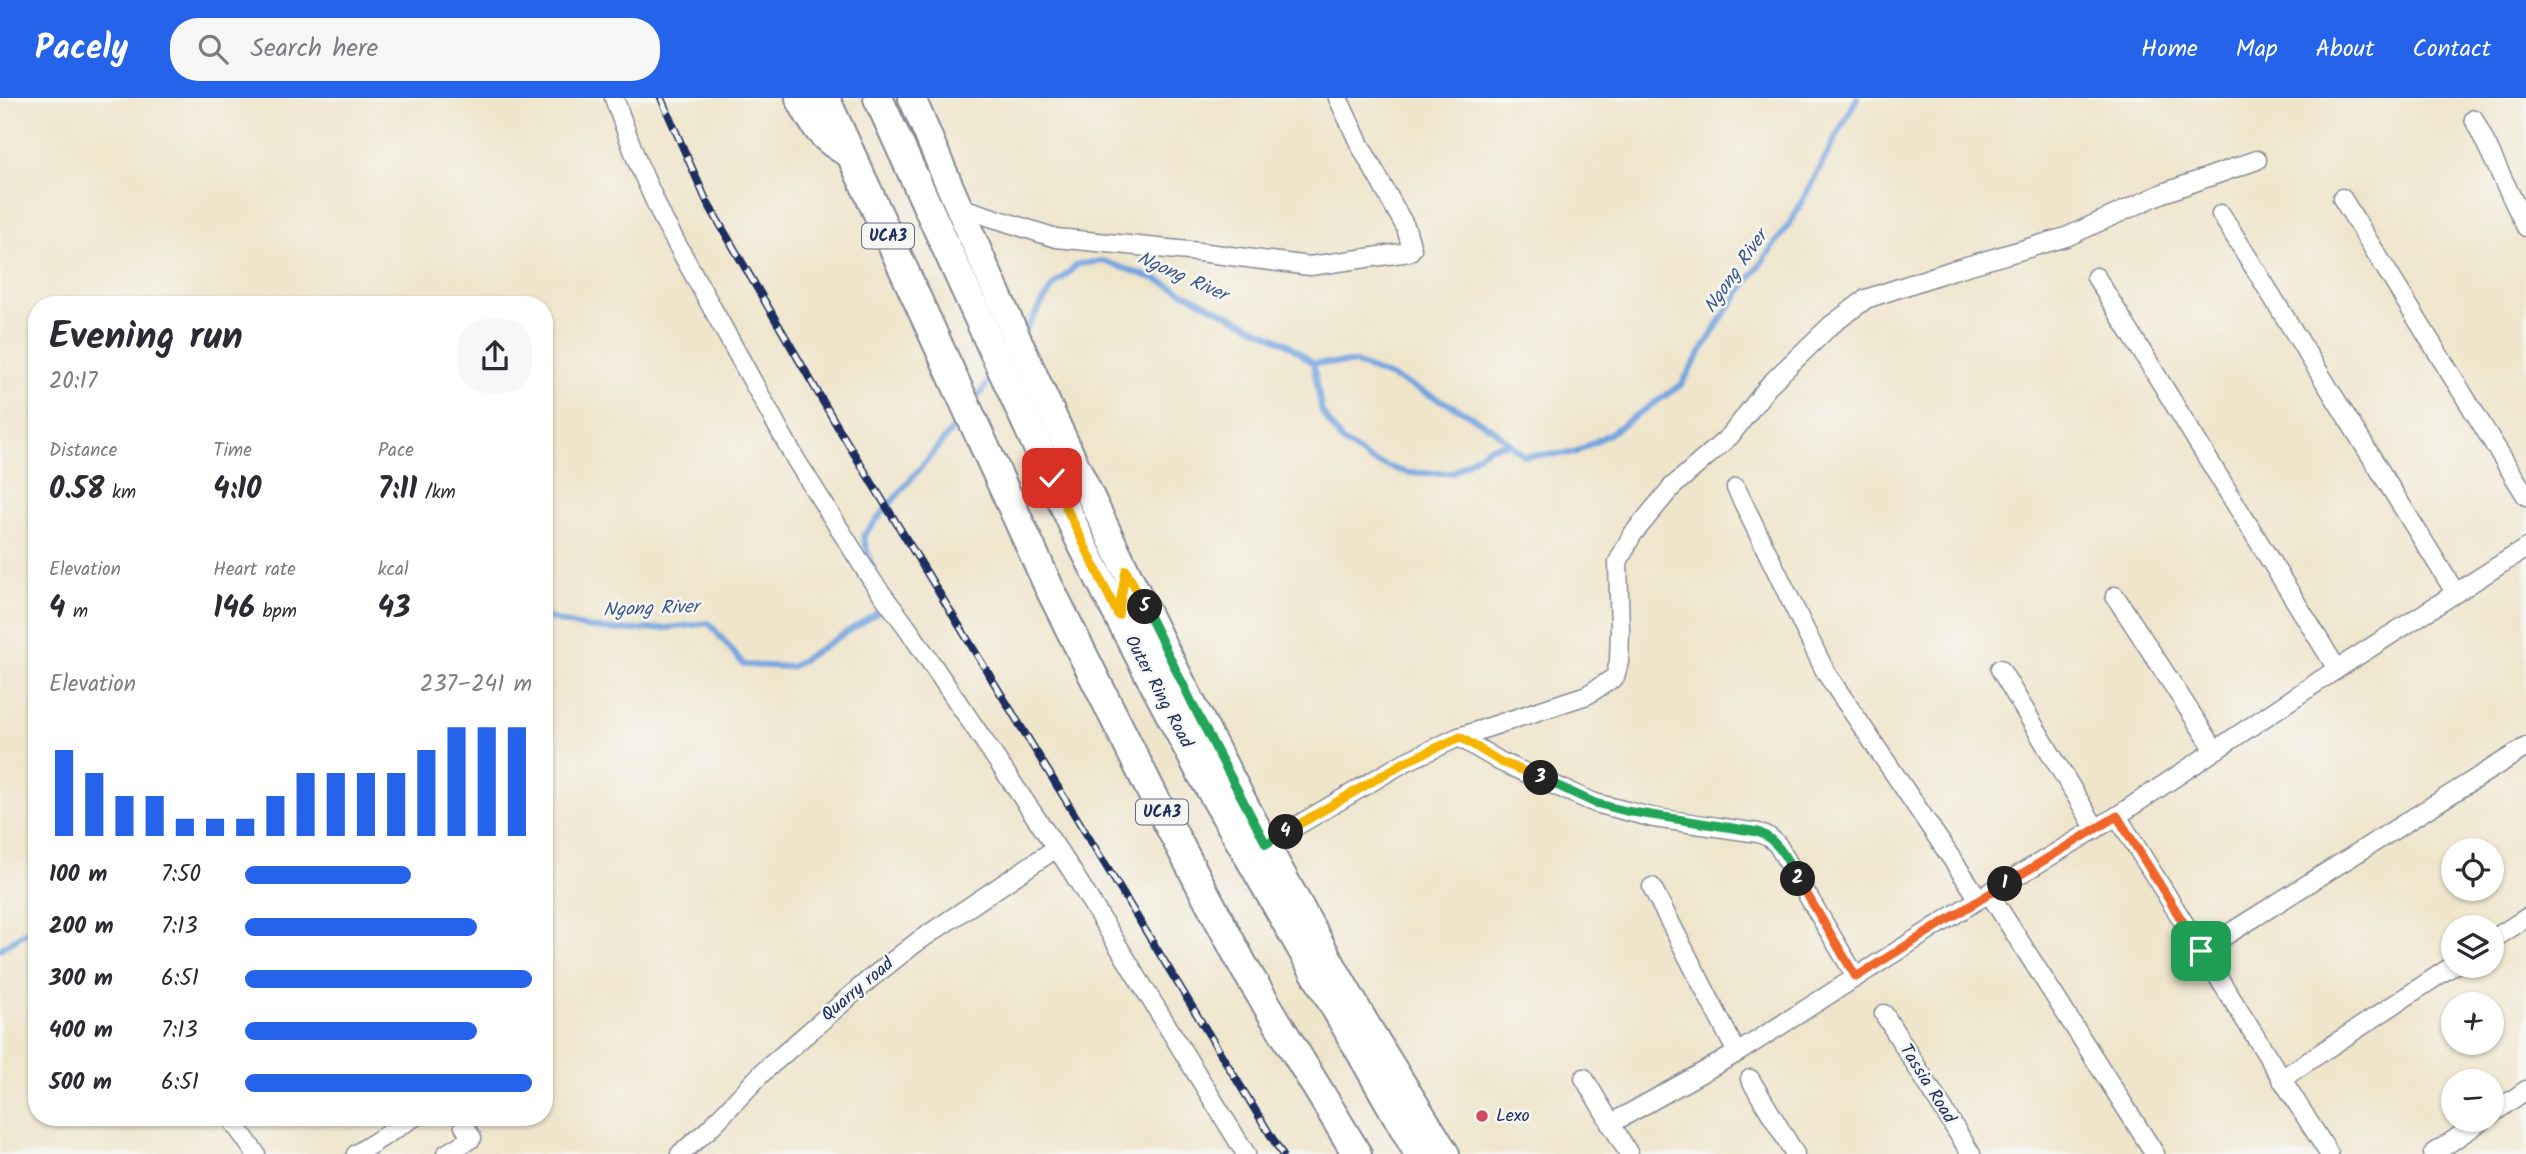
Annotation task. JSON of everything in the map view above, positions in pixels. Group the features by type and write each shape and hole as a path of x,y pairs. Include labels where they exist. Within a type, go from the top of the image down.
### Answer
{"main road":[{"path":"799,98 820,135 851,155"},
{"name":"UCA3","path":"825,98 1048,585 1155,799 1245,969 1357,1154"},
{"name":"Outer Ring Road","path":"878,98 967,258 1024,415 1080,540 1118,615 1200,771 1419,1154"},
{"name":"UCA3","path":"912,98 959,207 967,258 1043,394 1199,717 1363,1019 1446,1154"},
{"path":"1118,615 1126,570"},
{"path":"1325,991 1363,1019"}],"street":[{"path":"614,98 637,161 663,219 796,460 873,582 906,626 1070,868 1246,1154"},
{"path":"959,207 1056,238 1310,266 1409,252 1412,243 1403,221 1360,145 1338,98"},
{"path":"2474,119 2526,227"},
{"path":"1266,844 1405,762 1460,737 1587,695 1615,677 1619,662 1620,631 1618,562 1632,535 1672,487 1730,436 1770,384 1830,326 1866,299 2066,237 2163,192 2257,160"},
{"path":"2342,198 2526,496"},
{"path":"2221,214 2455,592"},
{"path":"2096,277 2337,669"},
{"path":"1736,488 1826,673 1984,896 2155,1154"},
{"path":"1610,1124 1737,1052 1984,896 2117,816 2337,669 2526,548"},
{"path":"2115,596 2215,750"},
{"path":"2000,669 2096,829"},
{"path":"1460,737 1501,762 1595,803 1654,818 1758,832 1769,837 1777,844 1856,977"},
{"path":"2201,951 2526,747"},
{"path":"2117,816 2329,1154"},
{"name":"Quarry road","path":"680,1154 708,1130 764,1071 871,978 917,942 1055,849"},
{"path":"1652,887 1737,1052"},
{"path":"2504,932 2526,918"},
{"path":"2281,1079 2441,974"},
{"name":"Tassia Road","path":"1884,1014 1971,1154"},
{"path":"1584,1078 1629,1154"},
{"path":"1750,1079 1796,1154"},
{"path":"2504,1106 2526,1090"},
{"path":"236,1126 256,1154"},
{"path":"356,1154 400,1126"},
{"path":"446,1154 472,1138 464,1126"},
{"path":"2433,1154 2465,1132"}],"waterway":[{"name":"Ngong River","path":"1023,334 1053,286 1078,264 1103,261 1158,280 1286,343 1313,363 1355,363 1396,379 1455,407 1493,429 1524,456 1574,453 1609,434 1681,385 1723,316 1792,220 1857,98"},
{"path":"1313,363 1322,412 1341,440 1371,461 1408,473 1452,473 1488,448 1509,443"},
{"name":"Ngong River","path":"974,402 994,374"},
{"name":"Ngong River","path":"872,567 863,536 963,417"},
{"name":"Ngong River","path":"553,619 584,627 626,630 709,623 744,665 791,667 885,608 884,604"},
{"name":"Ngong River","path":"0,949 28,931"}],"railway":[{"path":"661,98 707,202 839,429 1282,1154"}],"place":[{"name":"Lexo","path":"1482,1116"}],"route":[{"path":"1052,478 1118,615 1126,570 1266,844 1405,762 1460,737 1501,762 1595,803 1654,818 1758,832 1769,837 1777,844 1856,977 2117,816 2201,951"}]}
